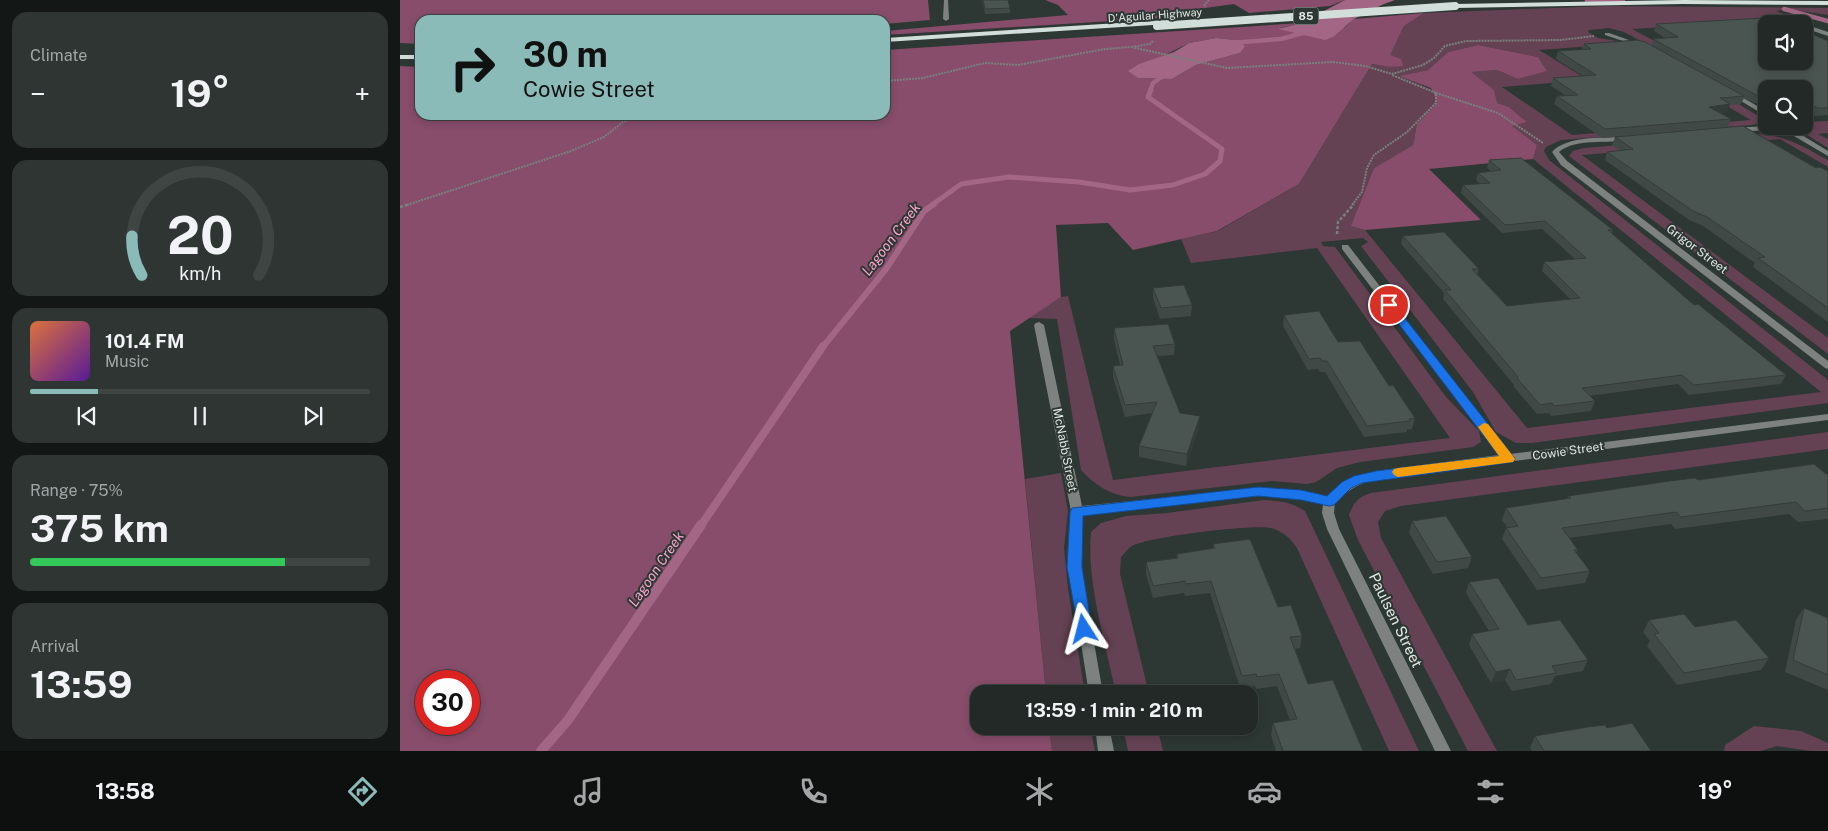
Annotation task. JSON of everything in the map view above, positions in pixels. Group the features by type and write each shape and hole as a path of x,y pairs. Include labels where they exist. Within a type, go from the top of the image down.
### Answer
{"highway":[{"name":"D'Aguilar Highway","path":"890,42 1157,26 1496,0"},
{"name":"D'Aguilar Highway","path":"890,42 1166,22 1546,0"},
{"path":"1457,4 1828,3"},
{"path":"400,57 415,57"}],"street":[{"path":"946,0 946,19"},
{"path":"1813,29 1828,34"},
{"path":"1607,34 1645,47"},
{"path":"1729,92 1758,109"},
{"path":"1724,131 1758,129"},
{"path":"1796,135 1828,154"},
{"path":"1556,149 1572,144 1634,138"},
{"name":"Grigor Street","path":"1556,149 1557,157 1564,163 1828,366"},
{"path":"1345,247 1508,459"},
{"name":"McNabb Street","path":"1039,325 1077,512 1075,567 1095,685"},
{"name":"Cowie Street","path":"1329,502 1346,485 1367,477 1828,417"},
{"path":"1077,512 1258,492 1301,495 1329,502"},
{"name":"Paulsen Street","path":"1329,502 1328,513 1333,529 1443,751"},
{"path":"1103,735 1106,751"}],"path":[{"path":"1392,74 1423,65 1434,58 1445,46 1466,41 1561,40 1607,34"},
{"path":"890,81 923,78 985,63 1018,64 1105,49 1131,48"},
{"path":"1142,50 1227,68 1333,62 1365,66 1392,74 1436,93 1498,113 1538,140 1556,149"},
{"path":"1345,247 1336,228 1341,218 1361,192 1369,161 1381,148 1401,137 1413,127 1436,103 1436,93"},
{"path":"400,207 571,151 604,138 628,120"}],"shaded area":[{"path":"400,0 928,0 930,20 890,24 890,15 415,15 415,44 400,43"},
{"path":"1045,0 1345,0 1330,6 1249,13 1234,4 1170,13 1160,18 890,35 890,31 1068,15 1058,5"},
{"path":"1345,0 1395,0 1354,19 1333,37 1325,40 1278,29 1301,23"},
{"path":"1606,6 1828,8 1828,15 1787,9 1776,11 1786,15 1758,15 1758,21 1632,29 1758,96 1758,104 1624,32 1609,28 1589,30 1588,32 1598,38 1624,42 1737,103 1758,116 1758,123 1561,140 1546,147 1544,151 1549,160 1828,380 1828,403 1532,443 1516,443 1496,432 1473,392 1361,246 1368,242 1363,238 1321,242 1323,246 1335,247 1446,397 1479,431 1481,442 1473,447 1360,462 1337,468 1316,482 1307,484 1272,481 1130,497 1109,492 1097,485 1081,470 1057,319 1028,318 1061,297 1068,296 1113,480 1450,438 1317,248 1191,263 1181,239 1218,231 1299,184 1372,64 1390,67 1389,56 1404,26 1424,13","holes":["1618,44 1751,120 1572,135 1502,87 1588,80 1539,50","1478,45 1538,57 1546,70 1518,79 1497,70 1470,72 1497,103 1509,107 1527,122 1511,126 1537,145 1533,159 1821,392 1527,428 1365,230 1352,226 1374,168 1413,145 1417,124 1437,103 1431,89 1400,76 1428,70 1448,52"]},
{"path":"1424,13 1404,26 1390,55 1401,59 1403,66 1390,67 1372,64 1299,184 1217,231 1133,250 1108,223 1056,225 1061,297 1010,331 1045,685 970,685 970,735 1050,735 1052,751 400,751 400,66 415,67 415,120 890,120 890,50 1301,23 1280,28 1344,28 1354,19","holes":["1216,38 1236,40 1240,53 1196,65 1172,79 1138,78 1159,58 1189,43"]},
{"path":"1216,38 1236,40 1245,46 1240,53 1196,65 1172,79 1138,78 1128,71 1139,64 1174,52 1189,43"},
{"path":"1478,45 1538,57 1547,71 1518,79 1497,70 1471,72 1494,90 1497,103 1509,107 1527,122 1512,126 1537,145 1533,159 1429,169 1481,220 1365,230 1351,226 1374,168 1413,145 1417,124 1437,103 1431,88 1399,76 1428,70 1448,52"},
{"path":"1828,121 1828,133 1818,134 1828,139 1828,148 1807,135 1813,135 1813,122"},
{"path":"1753,134 1774,136 1792,142 1828,160 1828,167 1780,139 1582,155 1828,338 1828,354 1569,156 1573,151 1584,148"},
{"path":"1828,432 1828,449 1401,506 1385,511 1378,522 1381,538 1497,751 1468,751 1358,540 1349,515 1357,501 1371,493"},
{"path":"1061,473 1068,511 1064,548 1068,589 1084,685 1045,685 1025,479"},
{"path":"1264,500 1286,503 1305,511 1419,751 1389,751 1297,548 1280,531 1271,528 1244,528 1178,535 1142,542 1128,549 1121,557 1120,574 1147,685 1114,685 1102,634 1091,571 1091,532 1101,523 1126,516 1167,513"},
{"path":"1754,726 1801,731 1828,743 1828,751 1811,751 1777,746 1761,751 1724,751 1725,745"},
{"path":"1050,735 1092,735 1095,751 1052,751"},
{"path":"1125,735 1159,735 1163,751 1128,751"}],"building":[{"path":"983,0 1008,0 1010,8 985,9"},
{"path":"1758,18 1758,70 1813,70 1813,34 1828,41 1828,108 1813,106 1813,80 1758,80 1758,96 1653,39 1678,37 1656,24"},
{"path":"1637,40 1645,42 1744,96 1720,98 1730,104 1709,107 1731,119 1605,129 1557,96 1578,95 1553,78 1596,75 1558,51 1591,49 1584,44"},
{"path":"1743,126 1816,168 1820,167 1828,171 1828,308 1758,258 1765,257 1707,217 1693,211 1607,152 1633,149 1615,137"},
{"path":"1521,158 1613,230 1608,230 1694,305 1698,304 1786,375 1694,385 1682,375 1582,388 1595,401 1554,406 1552,403 1540,405 1445,290 1451,290 1403,236 1444,232 1479,269 1472,269 1507,306 1580,298 1544,262 1586,258 1545,221 1505,225 1463,185 1490,183 1478,173 1501,170 1489,160"},
{"path":"1184,285 1192,305 1161,308 1153,288"},
{"path":"1319,311 1338,342 1360,341 1389,386 1393,385 1415,418 1409,419 1410,421 1367,426 1327,361 1322,361 1320,358 1309,359 1284,315"},
{"path":"1168,324 1175,344 1153,346 1180,413 1200,416 1187,454 1139,446 1157,402 1125,405 1113,366 1123,365 1114,328"},
{"path":"1814,464 1828,474 1828,508 1805,511 1796,502 1681,517 1676,512 1562,528 1578,550 1574,550 1590,571 1541,578 1506,528 1518,526 1506,508 1571,498 1568,496 1670,481 1695,478 1698,480"},
{"path":"1446,516 1472,557 1437,562 1412,521"},
{"path":"1250,539 1278,607 1291,605 1302,636 1290,637 1308,684 1333,680 1363,751 1283,751 1273,723 1297,719 1279,674 1257,677 1256,674 1242,676 1211,581 1186,584 1185,581 1153,586 1146,562 1178,558 1177,554 1215,548 1213,544"},
{"path":"1498,578 1528,625 1560,620 1588,660 1552,666 1556,673 1516,680 1510,669 1496,672 1472,634 1499,629 1469,582"},
{"path":"1804,608 1828,618 1828,675 1793,660"},
{"path":"1684,614 1695,627 1736,620 1769,658 1684,673 1654,634 1659,633 1649,620"},
{"path":"1632,723 1651,751 1544,751 1535,736 1588,727 1605,725 1607,728"}],"waterway":[{"path":"1587,1 1623,0"},
{"path":"1784,9 1828,21"},
{"name":"Lagoon Creek","path":"1230,43 1281,39 1310,31"},
{"name":"Lagoon Creek","path":"1150,91 1153,83 1166,74"},
{"name":"Lagoon Creek","path":"932,205 961,184 1009,177 1079,182 1130,190 1173,185 1205,174 1220,161 1222,149 1148,97 1151,90"},
{"name":"Lagoon Creek","path":"822,348 886,269 924,211 934,204"},
{"name":"Lagoon Creek","path":"700,527 823,346"},
{"name":"Lagoon Creek","path":"541,751 568,720 701,525"}],"slow traffic":[{"path":"1398,472 1508,459 1484,427"}],"route":[{"path":"1084,629 1075,567 1077,512 1258,492 1282,492 1329,502 1346,485 1358,479 1376,475 1508,459 1389,305"}]}
